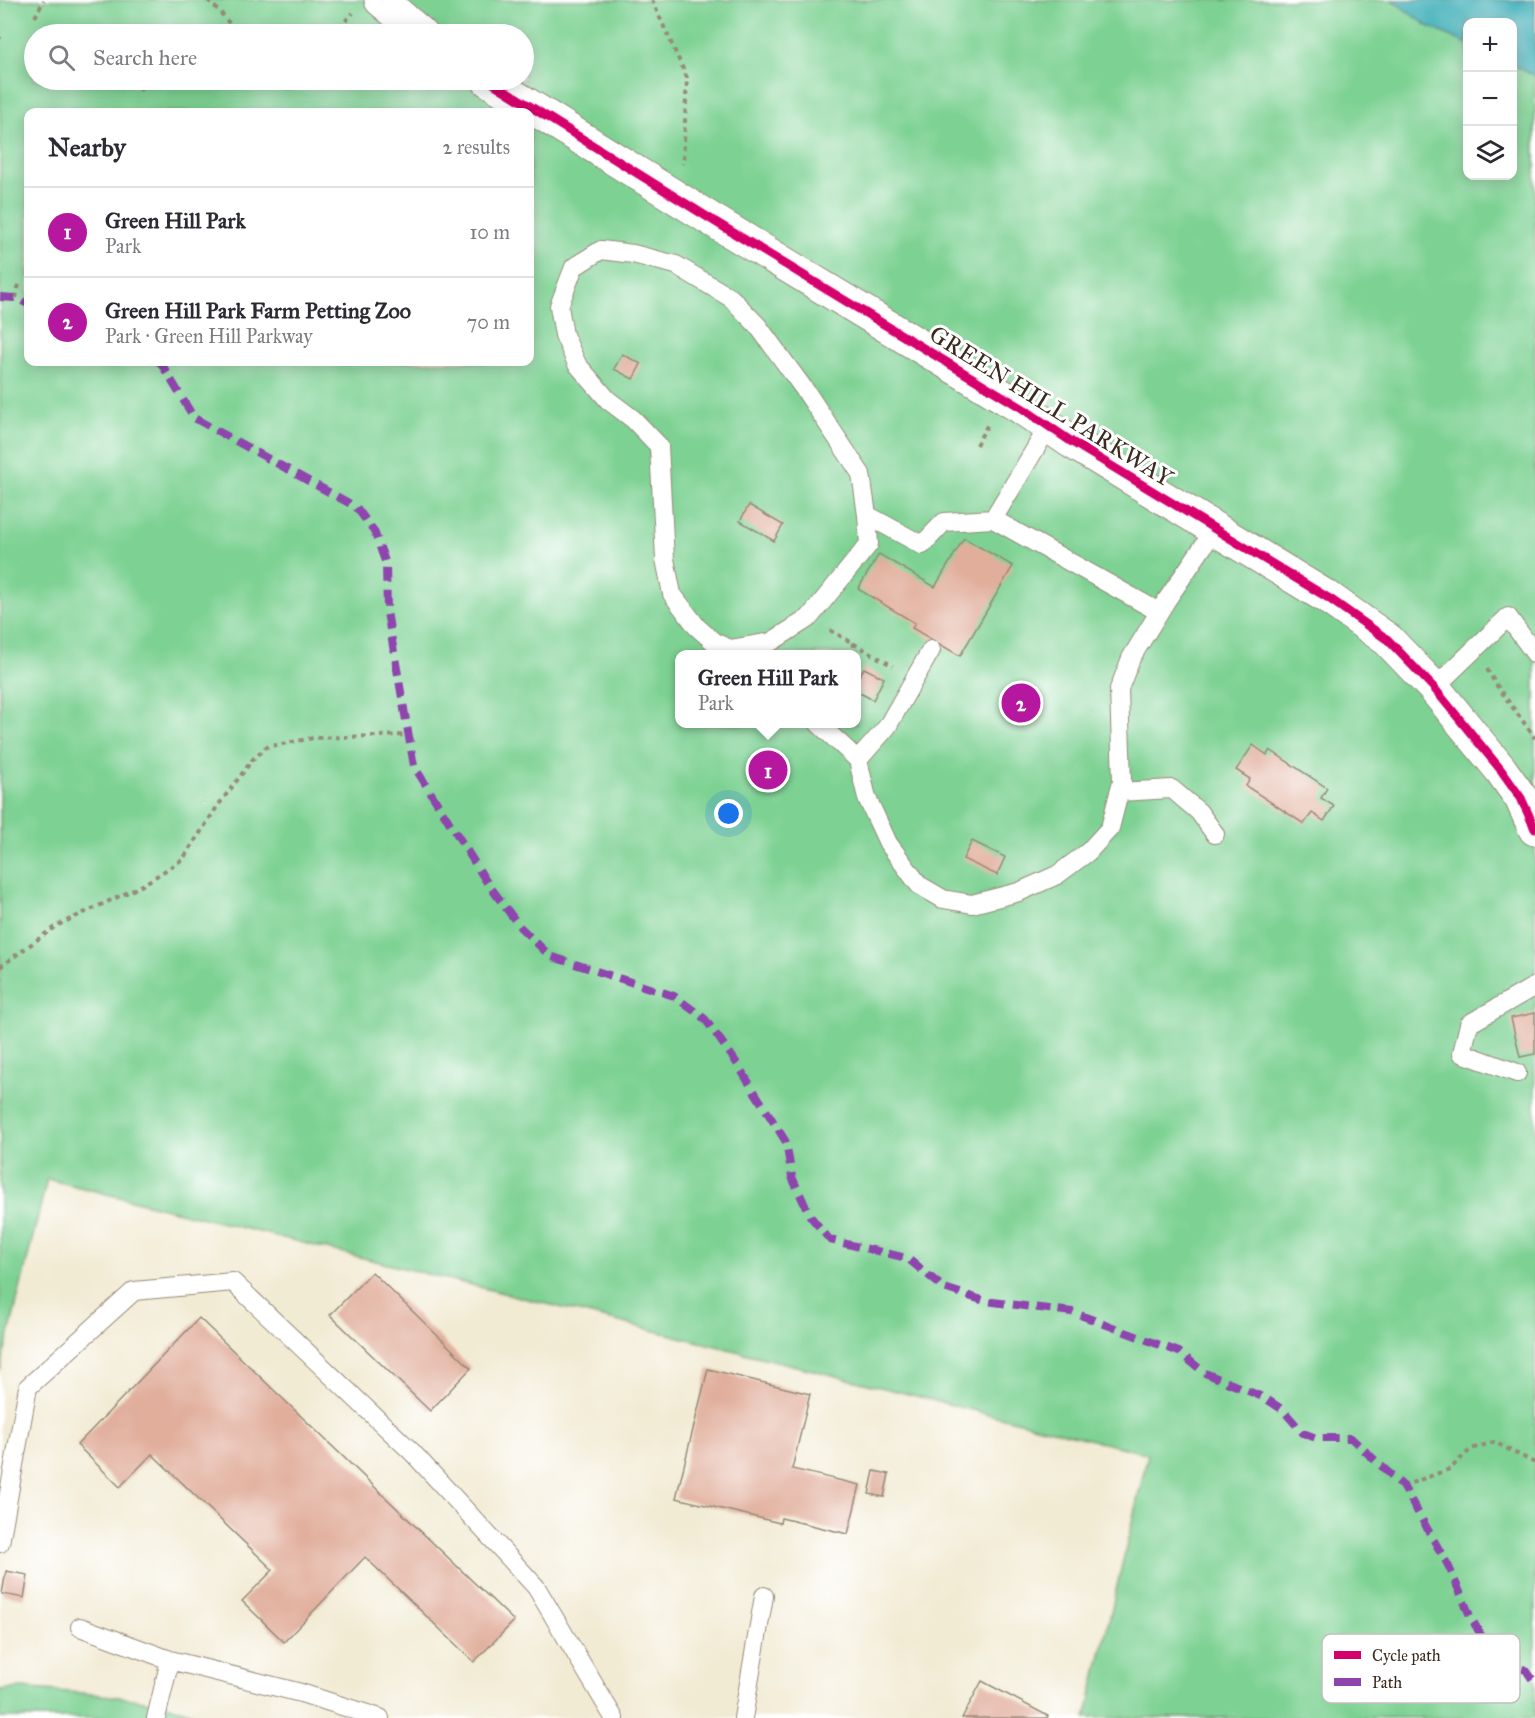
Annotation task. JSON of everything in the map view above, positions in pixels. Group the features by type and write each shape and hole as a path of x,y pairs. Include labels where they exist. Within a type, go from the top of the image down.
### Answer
{"street":[{"path":"369,5 403,24"},
{"name":"GREEN HILL PARKWAY","path":"504,90 533,108"},
{"name":"GREEN HILL PARKWAY","path":"534,109 1049,426 1147,489 1330,599 1388,640 1434,688 1501,770 1521,798 1535,829"}],"lane":[{"path":"716,643 730,649 771,642 809,618 869,544 861,474 807,393 758,326 730,298 676,265 633,254 600,250 574,267 559,306 564,336 577,364 608,400 633,419 659,446 665,560 672,594 697,627 716,643 725,650"},
{"path":"993,519 1049,426"},
{"path":"867,515 922,545 944,522 993,519 1159,612"},
{"path":"824,728 858,760 867,798 888,843 920,885 943,899 972,904 1019,892 1057,875 1088,852 1110,828 1122,781 1119,690 1131,658 1215,529"},
{"path":"1434,688 1508,617 1535,654"},
{"path":"858,760 887,727 931,650"},
{"path":"1119,792 1172,789 1199,812 1215,834"},
{"path":"1517,1073 1462,1053 1469,1024 1535,986"},
{"path":"0,1543 28,1387 134,1291 233,1282 413,1453 536,1587 614,1718"},
{"path":"743,1718 764,1596"},
{"path":"80,1627 170,1660 302,1694 380,1718"},
{"path":"156,1718 170,1660"}],"path":[{"path":"35,17 44,0"},
{"path":"208,0 229,24"},
{"path":"652,0 687,78 683,166"},
{"path":"345,24 369,5"},
{"path":"16,298 19,283"},
{"path":"809,618 915,679"},
{"path":"850,650 854,644"},
{"path":"1487,668 1495,683 1535,738"},
{"path":"0,967 56,926 141,886 183,859 217,807 246,768 266,747 314,738 409,735"},
{"path":"1403,1486 1450,1469 1471,1449 1494,1442 1535,1463"}],"green space":[{"path":"0,0 1535,0 1535,1718 1086,1718 1148,1454 47,1179 0,1371"},
{"path":"23,1688 139,1700 184,1710 205,1718 0,1718 0,1690"}],"water":[{"path":"1392,0 1535,0 1535,76 1517,67 1517,18 1463,18 1463,42 1428,26"}],"building":[{"path":"622,354 641,364 633,379 614,369"},
{"path":"749,505 783,525 774,541 740,521"},
{"path":"964,538 1013,566 960,656 912,628 915,623 858,589 879,554 935,587"},
{"path":"864,668 884,678 873,700 861,694 861,673"},
{"path":"1253,745 1267,755 1270,750 1327,788 1321,798 1334,806 1324,821 1312,813 1304,824 1246,786 1250,779 1236,770"},
{"path":"972,841 1005,857 997,875 963,859"},
{"path":"1535,1013 1535,1054 1520,1057 1511,1018"},
{"path":"372,1272 471,1368 430,1411 330,1315"},
{"path":"199,1318 514,1621 474,1662 365,1557 284,1642 242,1601 273,1570 152,1454 120,1487 77,1445"},
{"path":"708,1369 810,1394 792,1469 860,1485 848,1534 781,1518 780,1523 676,1498"},
{"path":"874,1471 889,1474 884,1497 869,1494"},
{"path":"6,1571 28,1575 24,1598 2,1594"},
{"path":"982,1681 1048,1716 1047,1718 962,1718"}],"marked path":[{"path":"0,297 16,298 24,302"},
{"path":"163,366 194,418 356,507 374,531 386,564 387,612 414,766 486,881 520,927 550,956 674,996 705,1019 734,1059 786,1142 792,1177 810,1216 830,1240 907,1258 944,1288 985,1301 1072,1312 1179,1352 1205,1373 1265,1398 1283,1410 1303,1433 1316,1438 1351,1438 1403,1486 1449,1567 1480,1634"},
{"path":"1520,1668 1526,1670 1535,1683"}],"cycle path":[{"path":"504,90 533,108"},
{"path":"534,109 1330,599 1388,640 1434,688 1501,770 1521,798 1535,829"}],"place":[{"name":"Green Hill Park Farm Petting Zoo","path":"1021,703"},
{"name":"Green Hill Park","path":"768,770"}]}
